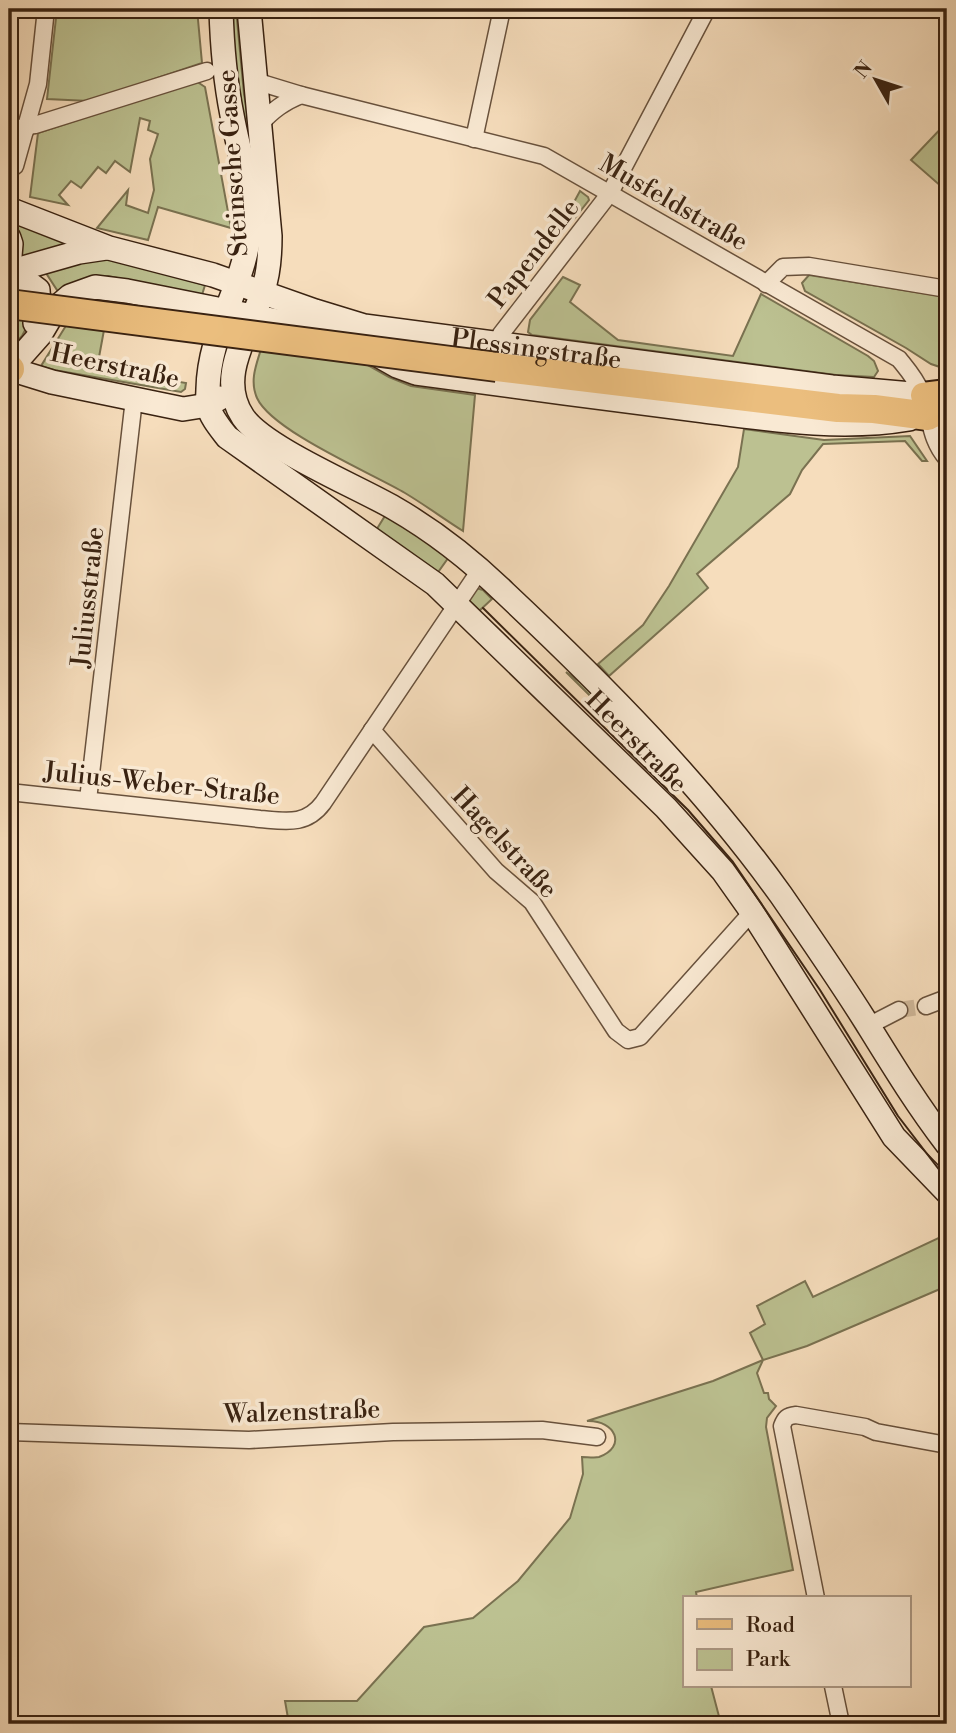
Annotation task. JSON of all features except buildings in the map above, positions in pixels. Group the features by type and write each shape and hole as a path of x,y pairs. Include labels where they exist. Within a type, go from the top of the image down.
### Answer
{"highway":[{"name":"Plessingstraße","path":"9,304 497,355 838,408 874,409 936,404"}],"main road":[{"name":"Steinsche Gasse","path":"208,405 209,372 225,310 245,257 250,216 222,47 221,9"},
{"name":"Steinsche Gasse","path":"231,390 233,372 268,271 270,226 249,9"},
{"name":"Plessingstraße","path":"9,209 109,248 125,250 235,282 364,326 497,355 832,387 936,404"},
{"path":"9,237 9,271"},
{"name":"Plessingstraße","path":"9,271 79,252 109,248"},
{"path":"9,271 29,271 46,282 53,293 56,308 12,365"},
{"path":"9,271 38,290 39,305 12,365"},
{"name":"Plessingstraße","path":"56,308 70,296 95,287 127,291 335,332 397,366 416,373 565,394 819,424 875,425 936,404"},
{"name":"Heerstraße","path":"12,365 52,382 183,409 208,405 231,390 239,411 250,425 280,446 422,525 480,570 606,692 692,784 748,851 868,1026 903,1084 947,1144"},
{"name":"Heerstraße","path":"208,405 227,437 429,580 456,603 666,808 723,871 752,912 894,1137 947,1192"}],"street":[{"path":"15,166 38,84 46,9"},
{"path":"474,139 502,9"},
{"name":"Papendelle","path":"497,355 501,334 610,192 707,9"},
{"path":"9,124 25,128 207,71"},
{"name":"Musfeldstraße","path":"255,81 544,156 610,192 899,359 936,404 934,442 947,459"},
{"path":"260,124 286,100 301,95"},
{"path":"766,284 783,267 809,265 947,289"},
{"name":"Juliusstraße","path":"88,800 134,399"},
{"path":"372,730 480,570"},
{"name":"Julius-Weber-Straße","path":"9,792 298,822 310,817 323,803 372,730"},
{"name":"Hagelstraße","path":"372,730 496,871 532,902 616,1031 628,1040 640,1037 752,912"},
{"path":"926,1006 947,998"},
{"path":"868,1026 899,1010"},
{"path":"816,1596 782,1426 789,1416 865,1427 876,1432 947,1445"},
{"name":"Walzenstraße","path":"9,1432 249,1440 393,1432 542,1430 597,1437"},
{"path":"833,1688 841,1724"}],"green space":[{"path":"57,9 197,9 202,63 89,101 47,99"},
{"path":"229,9 236,9 244,94 259,176 261,266 255,264 259,248 234,68"},
{"path":"196,81 205,87 231,228 158,207 148,240 97,228 128,190 126,205 148,213 154,190 150,159 158,134 148,130 150,121 140,118 130,172 115,161 106,173 98,167 81,188 71,181 59,195 68,205 30,197 38,133"},
{"path":"947,122 947,184 943,188 911,160"},
{"path":"580,191 589,200 574,219 567,215"},
{"path":"9,220 69,243 19,261 16,232"},
{"path":"107,258 205,285 202,295 108,276 88,279 67,292 57,290 46,273 47,269"},
{"path":"809,275 947,297 947,361 940,367 931,364 805,291 802,283"},
{"path":"563,277 580,285 570,302 618,340 733,356 761,294 868,356 874,361 878,371 874,377 836,375 532,335 528,332 530,320"},
{"path":"13,315 32,317 13,346 10,343"},
{"path":"67,324 104,330 97,368 186,383 185,389 181,392 41,366"},
{"path":"262,346 355,358 411,386 475,395 463,531 405,493 301,437 266,411 257,398 254,385"},
{"path":"744,429 824,440 910,436 927,461 922,461 905,441 823,444 802,470 790,494 697,574 708,588 609,676 598,664 643,625 669,586 738,467"},
{"path":"388,511 451,554 436,575 375,532"},
{"path":"476,588 483,590 492,599 478,612 467,599"},
{"path":"566,672 583,684 657,758 657,762"},
{"path":"947,1234 947,1286 807,1346 763,1360 750,1333 765,1324 757,1306 805,1281 813,1297"},
{"path":"763,1360 757,1373 764,1393 768,1393 769,1399 776,1406 767,1418 766,1427 793,1570 696,1592 697,1596 683,1596 683,1688 712,1688 721,1724 289,1724 285,1701 357,1701 424,1627 473,1618 518,1581 570,1518 583,1474 582,1457 599,1457 613,1447 615,1441 611,1429 597,1422 587,1421 713,1381"}],"tunnel":[{"path":"899,1010 926,1006"}],"tram line":[{"path":"483,608 688,810 733,862 820,990 898,1116 947,1180"}]}
